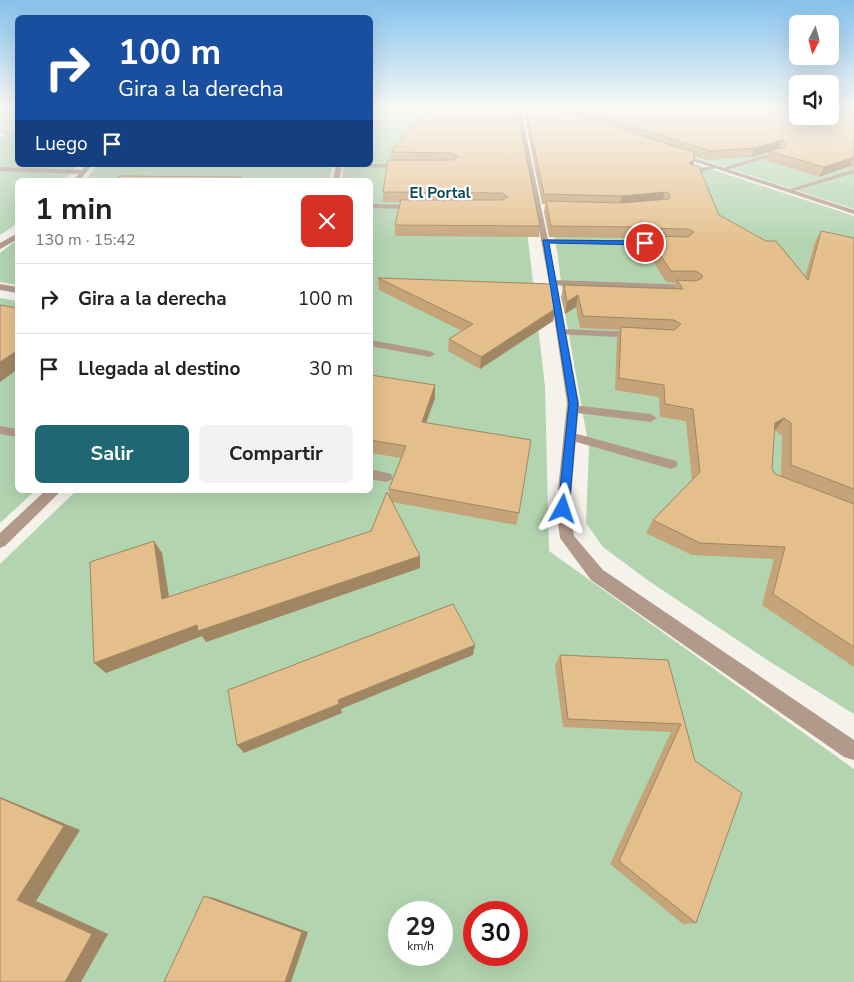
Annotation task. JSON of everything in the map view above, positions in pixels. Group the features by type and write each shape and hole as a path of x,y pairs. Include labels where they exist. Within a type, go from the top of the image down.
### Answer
{"street":[{"path":"530,155 543,208 545,241 573,408 563,509 567,538 597,575 850,750 854,750"},
{"path":"680,155 854,212"},
{"path":"723,169 772,155"},
{"path":"373,165 415,166"},
{"path":"691,172 715,166"},
{"path":"79,178 88,167"},
{"path":"0,170 84,172"},
{"path":"788,191 853,170"},
{"path":"373,206 426,207"},
{"path":"0,247 15,237"},
{"path":"545,241 674,244"},
{"path":"553,283 691,288"},
{"path":"0,287 15,290"},
{"path":"561,332 650,336"},
{"path":"373,344 430,354"},
{"path":"573,408 652,418"},
{"path":"0,430 15,432"},
{"path":"570,436 671,464"},
{"path":"373,475 386,477"},
{"path":"0,542 52,493"}],"green space":[{"path":"0,155 15,155 15,167 75,167 67,178 15,178 15,225 0,235"},
{"path":"373,155 518,155 545,387 549,551 854,769 854,982 0,982 0,564 74,493 373,493 373,178 342,178 344,167 373,167"},
{"path":"687,155 854,155 854,209"},
{"path":"671,156 854,216 854,714 775,665 646,579 603,547 586,523 589,448 565,313 557,250 545,193"},
{"path":"96,167 332,167 330,178 87,178"},
{"path":"15,242 15,285 0,282 0,253"},
{"path":"0,298 15,301 15,493 33,493 0,523"}],"building":[{"path":"455,155 526,155 540,226 395,225 401,200 502,200 508,197 502,193 383,192 388,160 453,160 458,157"},
{"path":"536,155 694,155 695,159 689,163 693,166 698,165 719,215 766,241 776,241 808,280 821,231 854,238 854,489 791,465 791,423 784,418 775,423 772,469 775,474 854,504 854,647 773,594 785,547 700,543 653,520 700,472 693,409 665,404 664,385 619,378 621,327 674,330 681,324 674,320 583,316 578,295 567,302 564,285 683,289 677,280 696,281 702,278 702,275 696,271 671,271 648,236 688,237 694,232 688,229 641,227 551,226 546,201 622,203 669,199 670,194 665,192 622,196 544,194"},
{"path":"782,155 854,155 854,157 824,167"},
{"path":"120,176 241,177 240,178 118,178"},
{"path":"378,278 551,284 555,309 481,357 449,339 473,324"},
{"path":"0,305 15,308 15,352 0,362"},
{"path":"373,375 435,385 422,422 531,440 519,513 389,489 406,446 373,440"},
{"path":"387,492 420,556 198,631 197,625 94,663 90,562 154,541 162,599 371,531"},
{"path":"453,604 475,645 338,700 339,704 237,745 228,690"},
{"path":"560,655 668,660 695,761 742,793 696,923 619,861 681,724 568,719"},
{"path":"0,798 64,826 17,900 92,934 65,982 0,982"},
{"path":"204,896 302,932 285,982 164,982"}],"district":[{"name":"El Portal","path":"440,193"}],"route":[{"path":"563,509 573,403 545,241 645,243"}]}
